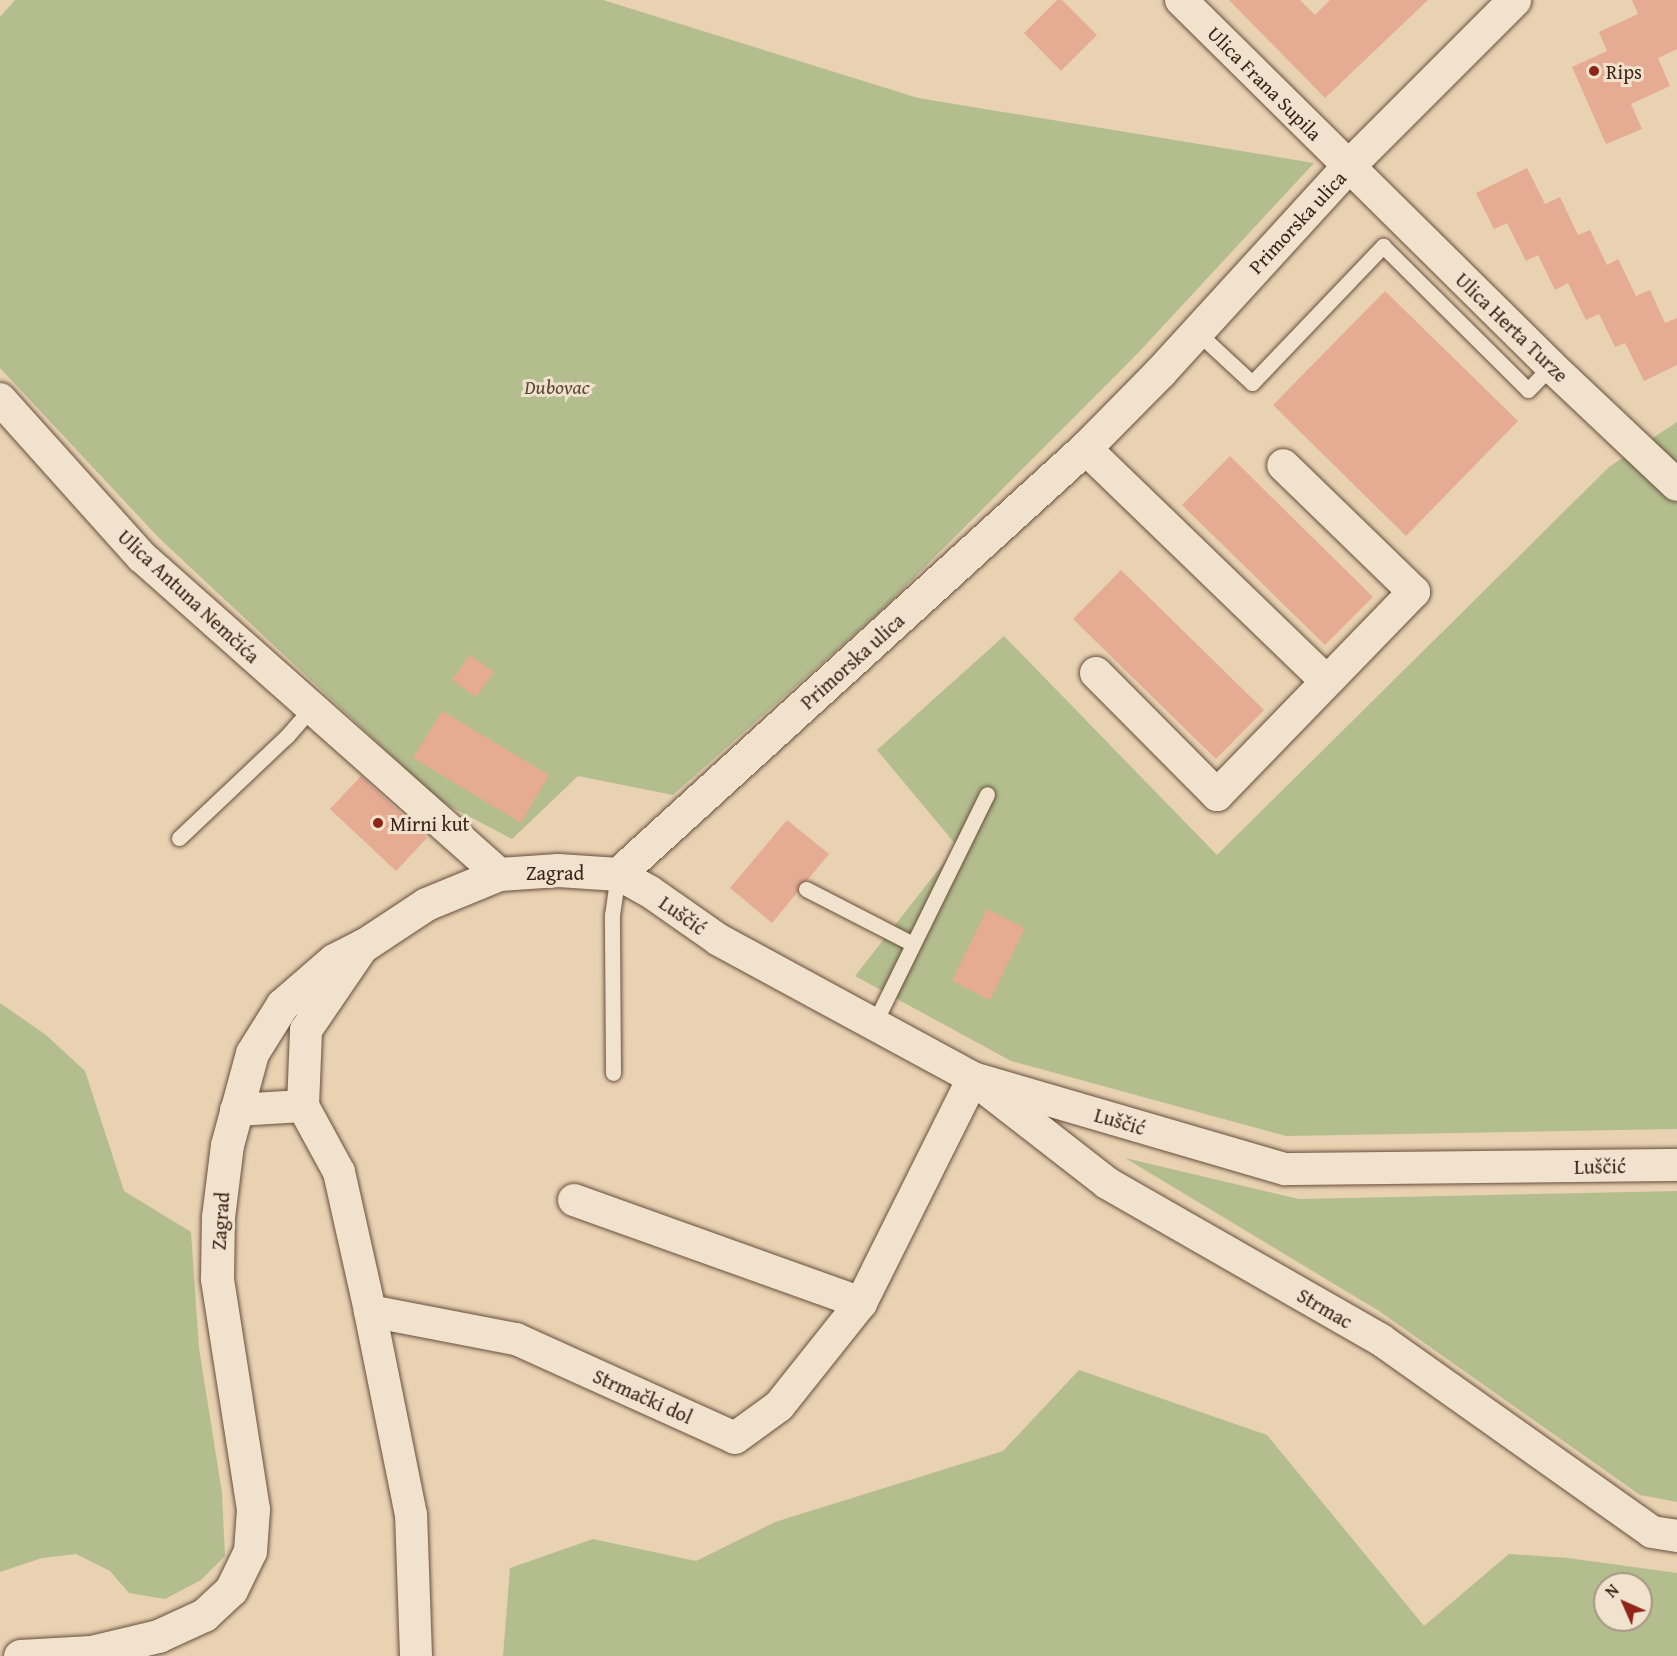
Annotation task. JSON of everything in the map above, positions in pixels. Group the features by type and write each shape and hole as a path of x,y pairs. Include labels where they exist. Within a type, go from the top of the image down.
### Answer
{"main road":[{"name":"Primorska ulica","path":"618,874 1085,448 1197,332 1348,166 1514,0"},
{"name":"Zagrad","path":"20,1656 91,1652 158,1636 204,1615 231,1590 250,1551 253,1509 217,1278 218,1217 227,1145 252,1053 282,1005 334,960 363,945 426,904 499,874 558,870 618,874"}],"street":[{"name":"Ulica Frana Supila","path":"1181,0 1348,166"},
{"name":"Ulica Herta Turze","path":"1348,166 1551,366 1677,485"},
{"name":"Ulica Antuna Nemčića","path":"0,399 142,557 499,874"},
{"path":"1085,448 1326,681"},
{"path":"1096,672 1217,795 1414,592 1283,465"},
{"name":"Luščić","path":"618,874 649,891 719,940 973,1078 1285,1169 1677,1165"},
{"path":"363,945 306,1030 303,1106 339,1172 370,1311 411,1515 416,1656"},
{"name":"Strmački dol","path":"370,1311 516,1339 735,1438 779,1406 861,1303 973,1078"},
{"name":"Strmac","path":"973,1078 1107,1183 1381,1340 1652,1532 1677,1536"},
{"path":"236,1110 303,1106"},
{"path":"574,1200 861,1303"}],"lane":[{"path":"1197,332 1252,383 1383,246 1528,390 1551,366"},
{"path":"179,838 287,736 311,708"},
{"path":"874,1024 987,794"},
{"path":"613,1073 612,915 618,874"},
{"path":"806,889 913,944"}],"green space":[{"name":"Dubovac","path":"15,0 603,0 918,98 1314,163 1138,353 884,608 673,795 578,776 512,839 440,801 159,538 0,368 0,17"},
{"path":"1677,422 1677,1129 1286,1136 1011,1061 855,976 957,846 877,750 1004,636 1217,855 1609,467"},
{"path":"0,1003 46,1035 85,1071 124,1191 191,1232 199,1348 222,1493 225,1556 201,1580 165,1599 129,1593 110,1571 76,1554 42,1558 0,1572"},
{"path":"1125,1158 1299,1199 1677,1191 1677,1502 1640,1495 1379,1311"},
{"path":"1079,1370 1267,1435 1424,1626 1509,1554 1568,1558 1677,1573 1677,1656 503,1656 510,1568 593,1539 696,1561 775,1522 1003,1451"}],"building":[{"path":"1057,0 1062,0 1097,35 1061,71 1024,33"},
{"path":"1229,0 1300,0 1315,15 1330,0 1428,0 1325,98"},
{"path":"1632,0 1677,0 1677,49 1658,58 1670,86 1631,104 1642,129 1606,144 1572,67 1607,51 1599,32 1638,14"},
{"path":"1527,168 1545,204 1560,197 1578,235 1590,230 1607,265 1618,259 1636,296 1650,290 1665,323 1677,318 1677,365 1644,381 1625,343 1615,347 1599,314 1586,320 1568,283 1555,290 1538,255 1526,261 1507,223 1494,229 1476,193"},
{"path":"1385,291 1518,421 1406,536 1273,405"},
{"path":"1230,456 1373,597 1325,645 1182,505"},
{"path":"1121,570 1264,710 1216,759 1073,619"},
{"path":"470,655 494,672 476,697 452,680"},
{"path":"442,711 549,775 521,823 413,758"},
{"name":"Mirni kut","path":"361,776 427,838 396,871 330,809"},
{"path":"787,820 829,854 772,923 730,888"},
{"path":"987,909 1025,928 990,1000 952,981"}],"place":[{"name":"Rips","path":"1594,71"},
{"name":"Mirni kut","path":"378,823"}]}
